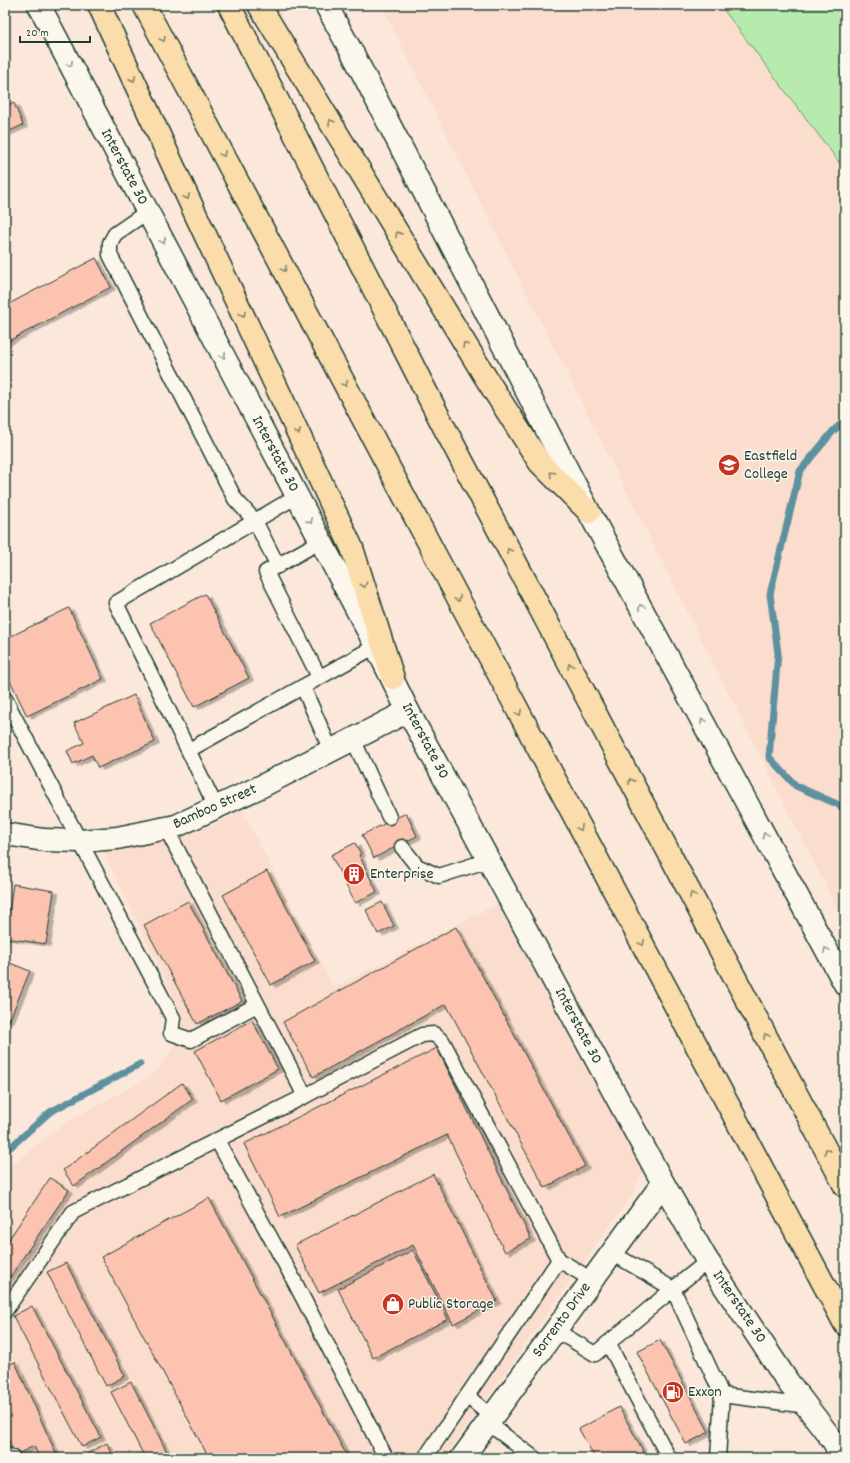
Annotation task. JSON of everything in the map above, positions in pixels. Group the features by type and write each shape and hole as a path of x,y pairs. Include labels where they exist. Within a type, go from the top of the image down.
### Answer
{"highway":[{"path":"99,5 352,548 393,678"},
{"path":"144,5 443,571 845,1324"},
{"path":"229,5 442,425 845,1186"},
{"path":"259,5 486,378 540,463 589,512"}],"main road":[{"name":"Interstate 30","path":"39,5 393,678 408,711 663,1183 708,1261 788,1382 834,1442 842,1458"},
{"path":"326,5 354,56 589,512 845,984"},
{"name":"Bamboo Street","path":"5,834 44,840 80,841 117,838 176,826 262,786 408,711"},
{"name":"Sorrento Drive","path":"462,1458 663,1183"}],"lane":[{"path":"147,212 115,234 110,243 110,256 235,500 255,521 278,566"},
{"path":"216,807 116,602 297,496"},
{"path":"319,677 266,572 321,541"},
{"path":"189,750 376,646"},
{"path":"303,687 331,750"},
{"path":"5,699 173,1018 171,1033 191,1040 257,1004"},
{"path":"353,739 389,817"},
{"path":"166,828 305,1096"},
{"path":"402,847 417,866 439,876 489,860"},
{"path":"5,1311 73,1212 305,1096 422,1035 434,1034 443,1042 559,1260 592,1280"},
{"path":"217,1140 290,1272 386,1458"},
{"path":"612,1253 672,1289 722,1395 718,1458"},
{"path":"425,1458 559,1260"},
{"path":"556,1330 595,1354 672,1289 708,1261"},
{"path":"608,1343 669,1458"},
{"path":"722,1395 807,1406"},
{"path":"467,1396 490,1420 534,1458"},
{"path":"5,1454 13,1458"}],"shaded area":[{"name":"Eastfield College","path":"381,5 845,5 845,924"},
{"name":"Public Storage","path":"242,811 334,988 499,903 641,1162 641,1175 633,1193 445,1458 5,1458 5,1177 11,1166 46,1137 77,1116 141,1082 157,1070 170,1053 181,1024 180,1011 103,850 131,847 161,841 211,826"}],"green space":[{"path":"720,5 845,5 845,170"}],"building":[{"path":"5,96 8,105 14,103 23,125 5,133"},
{"path":"96,258 111,287 5,343 5,306"},
{"path":"205,594 249,678 194,707 150,623"},
{"path":"69,608 103,679 27,716 5,670 5,639"},
{"path":"134,695 155,742 98,768 92,755 73,764 67,751 84,743 74,723"},
{"path":"406,813 417,836 374,858 362,835"},
{"name":"Enterprise","path":"355,843 361,854 359,855 377,892 355,903 331,855"},
{"path":"267,871 315,961 271,985 223,895"},
{"path":"13,884 54,891 46,944 5,938"},
{"path":"188,901 242,1001 197,1024 144,925"},
{"path":"382,902 394,926 378,934 366,910"},
{"path":"456,927 585,1166 545,1188 446,1004 313,1077 283,1022"},
{"path":"5,961 30,971 9,1021 5,1019"},
{"path":"252,1020 278,1069 221,1100 195,1051"},
{"path":"437,1048 531,1239 505,1252 447,1135 280,1217 244,1144"},
{"path":"182,1083 193,1099 74,1186 63,1170"},
{"path":"433,1174 497,1301 453,1324 413,1245 319,1293 295,1245"},
{"path":"50,1178 69,1190 5,1284 5,1245"},
{"path":"209,1198 348,1458 209,1458 101,1257"},
{"name":"Public Storage","path":"413,1250 448,1319 373,1358 338,1289"},
{"path":"66,1263 125,1376 106,1386 47,1272"},
{"path":"32,1306 101,1437 82,1447 13,1316"},
{"name":"Exxon","path":"660,1340 709,1432 686,1444 637,1352"},
{"path":"15,1362 58,1458 39,1458 34,1446 15,1455 5,1432 5,1366"},
{"path":"131,1382 170,1458 145,1458 111,1392"},
{"path":"619,1407 647,1458 595,1458 579,1429"},
{"path":"107,1443 114,1458 90,1458 88,1453"}],"waterway":[{"path":"845,421 834,430 800,471 770,594 778,653 769,757 796,786 837,804 845,810"},
{"path":"5,1152 50,1112 140,1064"}],"place":[{"name":"Eastfield College","path":"729,465"},
{"name":"Enterprise","path":"354,874"},
{"name":"Public Storage","path":"393,1304"},
{"name":"Exxon","path":"673,1392"}]}
